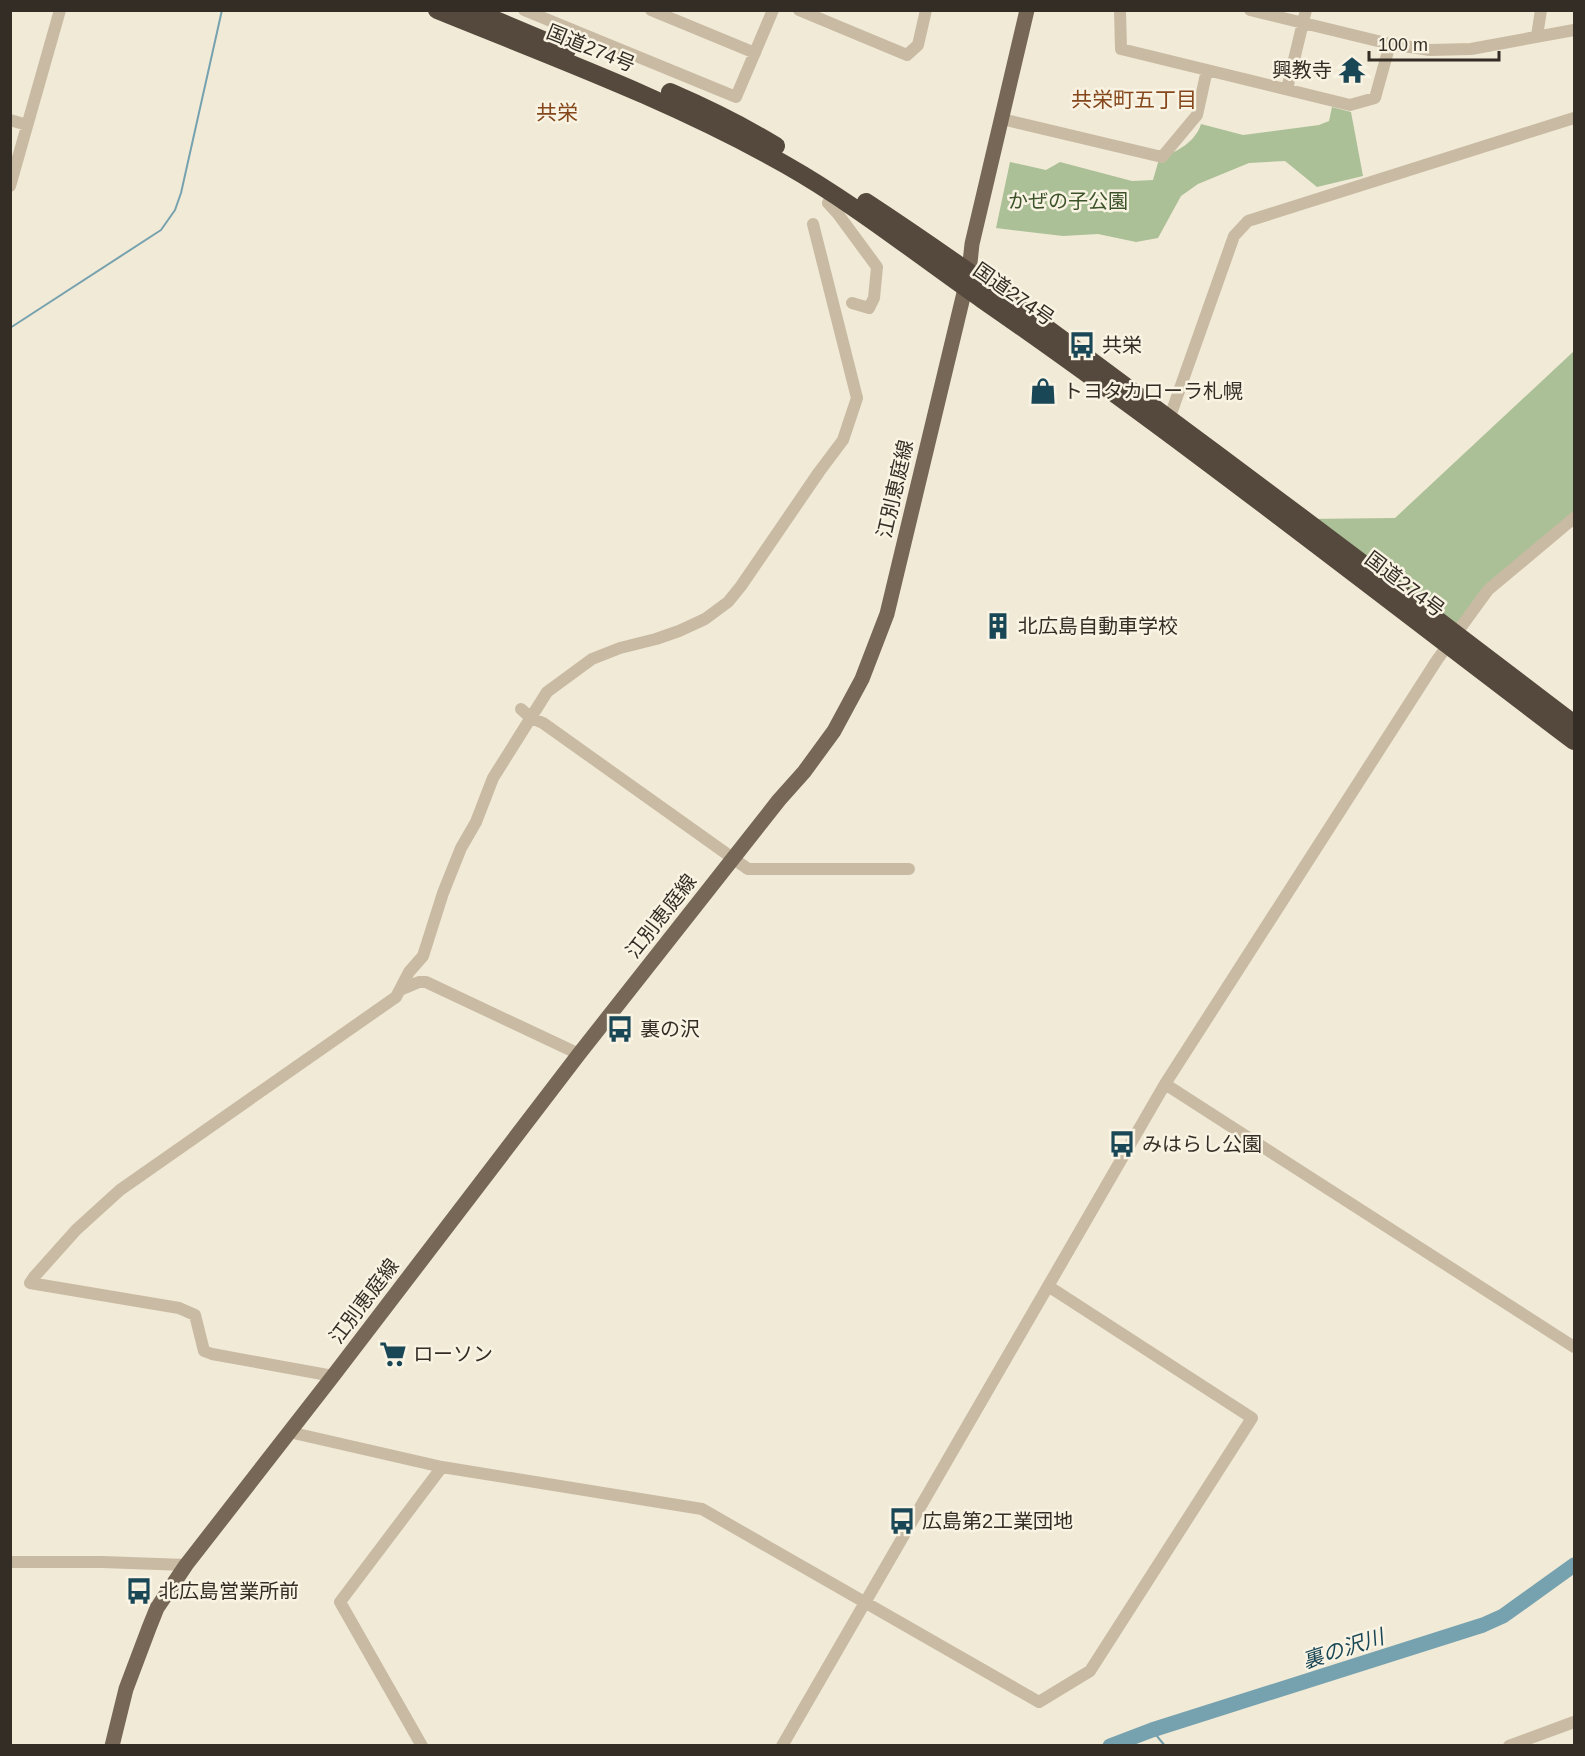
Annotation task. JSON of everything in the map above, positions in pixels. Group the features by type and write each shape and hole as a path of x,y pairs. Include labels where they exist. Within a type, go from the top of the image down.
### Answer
{"highway":[{"name":"国道274号","path":"437,10 504,23 643,94 697,118 789,166 967,280"},
{"name":"国道274号","path":"471,10 700,105 750,130 833,179 1078,366 1167,425 1451,639 1575,741"},
{"name":"国道274号","path":"1451,639 1575,724"}],"main road":[{"name":"江別恵庭線","path":"112,1746 126,1689 157,1608 186,1565 579,1054 804,772 834,731 862,679 887,614 967,280 972,244 1027,10"}],"street":[{"path":"10,186 60,10"},
{"path":"524,10 736,97 773,10"},
{"path":"651,10 755,53"},
{"path":"799,10 907,55 918,45 927,10"},
{"path":"1120,10 1121,49 1350,105 1375,98 1390,44"},
{"path":"1250,10 1390,44 1430,50 1471,48 1575,30"},
{"path":"1287,89 1306,10"},
{"path":"1537,36 1541,10"},
{"path":"1002,119 1162,157 1197,115 1207,70"},
{"path":"1167,425 1234,236 1248,221 1575,118"},
{"path":"10,120 27,125"},
{"path":"833,194 828,203 878,267 874,297 869,308 852,303"},
{"path":"333,1376 204,1351 195,1315 178,1308 30,1283 76,1230 120,1190 396,997 409,972 423,956 443,893 461,848 476,822 493,778 547,692 592,658 679,632 705,619 728,602 741,586 843,440 857,398 813,224"},
{"path":"782,1746 1165,1084 1451,639 1488,590 1575,518"},
{"path":"520,709 748,869 909,869"},
{"path":"400,990 419,982 426,982 579,1054"},
{"path":"1165,1084 1575,1347"},
{"path":"289,1432 442,1467 702,1509 1039,1702 1090,1671 1252,1418 1048,1286"},
{"path":"422,1746 340,1602 442,1467"},
{"path":"10,1562 186,1565"},
{"path":"1509,1746 1575,1722"}],"green space":[{"name":"かぜの子公園","path":"1332,107 1351,112 1363,176 1317,187 1285,161 1249,163 1198,184 1181,196 1158,238 1136,242 1098,234 1063,236 996,228 1010,162 1046,170 1060,162 1132,181 1153,180 1159,159 1190,141 1201,124 1243,135 1319,125 1329,121"},
{"path":"1574,351 1574,518 1488,590 1455,633 1305,519 1395,518"}],"waterway":[{"path":"10,328 161,230 175,210 181,193 222,10"},
{"name":"裏の沢川","path":"1110,1746 1152,1730 1483,1625 1503,1616 1574,1565"},
{"path":"1152,1730 1165,1746"}],"place":[{"name":"興教寺","path":"1352,70"},
{"name":"共栄","path":"1082,345"},
{"name":"トヨタカローラ札幌","path":"1043,391"},
{"name":"北広島自動車学校","path":"998,626"},
{"name":"裏の沢","path":"620,1029"},
{"name":"みはらし公園","path":"1122,1144"},
{"name":"ローソン","path":"393,1354"},
{"name":"広島第2工業団地","path":"902,1521"},
{"name":"北広島営業所前","path":"139,1591"}],"district":[{"name":"共栄町五丁目","path":"1134,100"},
{"name":"共栄","path":"557,113"}]}
